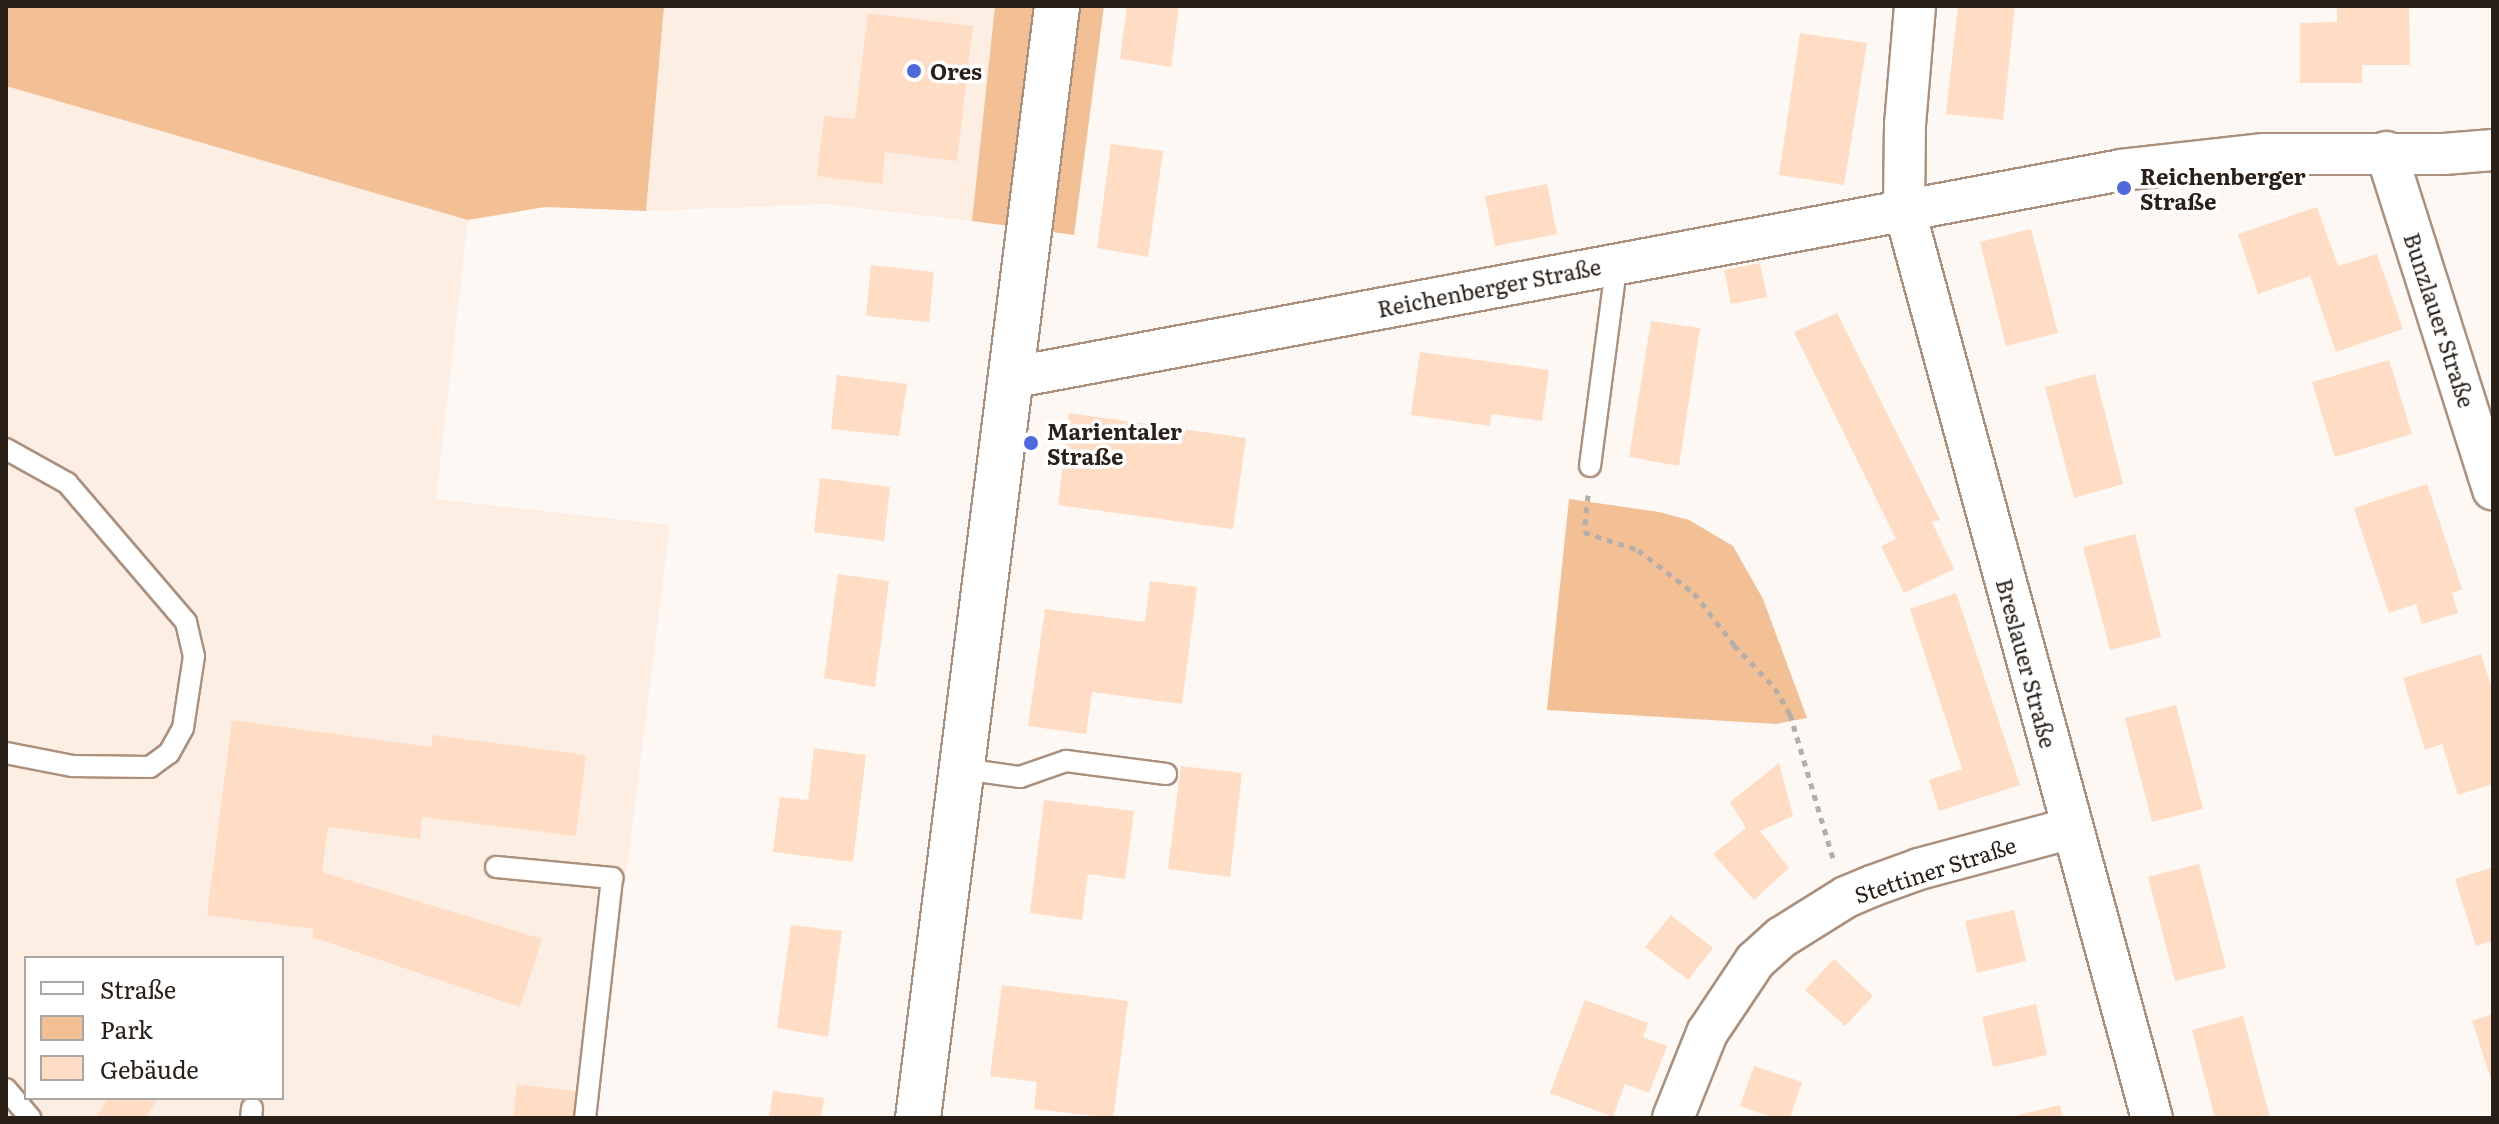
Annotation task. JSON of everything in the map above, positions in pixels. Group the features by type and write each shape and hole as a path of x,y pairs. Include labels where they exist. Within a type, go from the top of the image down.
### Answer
{"main road":[{"path":"918,1118 1057,6"}],"street":[{"name":"Breslauer Straße","path":"1915,6 1905,125 1904,208 2152,1118"},
{"name":"Reichenberger Straße","path":"1010,378 1904,208 2121,170 2264,154 2444,154 2493,150"},
{"name":"Bunzlauer Straße","path":"2386,152 2493,489"},
{"name":"Stettiner Straße","path":"1673,1118 1707,1033 1755,961 1782,937 1846,897 1919,869 2072,828"}],"lane":[{"path":"1590,466 1617,262"},
{"path":"6,449 67,483 186,622 194,656 183,728 169,753 150,767 72,766 6,753"},
{"path":"963,769 1020,777 1066,761 1166,774"},
{"path":"496,867 612,878 585,1118"},
{"path":"6,1089 30,1118"}],"path":[{"path":"1590,466 1584,532 1638,550 1694,593 1734,645 1775,688 1790,714 1846,897"}],"shaded area":[{"path":"664,6 995,6 972,221 825,204 646,211"},
{"path":"6,86 468,220 436,499 670,525 596,1118 6,1118"}],"green space":[{"path":"6,6 664,6 646,211 545,207 468,220 6,86"},
{"path":"995,6 1104,6 1074,235 972,221"},
{"path":"1569,499 1659,512 1689,520 1733,546 1763,599 1807,718 1776,724 1547,710"}],"building":[{"path":"1127,6 1179,6 1171,67 1120,59"},
{"path":"1958,6 2015,6 2003,120 1946,114"},
{"path":"2337,6 2409,6 2410,65 2362,65 2362,83 2300,83 2300,23 2337,22"},
{"name":"Ores","path":"868,13 973,26 957,161 885,152 882,184 817,176 824,116 855,119"},
{"path":"1800,33 1867,43 1844,185 1779,175"},
{"path":"1111,144 1163,151 1148,257 1097,248"},
{"path":"1547,184 1557,234 1495,246 1485,196"},
{"path":"2317,207 2338,266 2377,254 2403,329 2336,352 2310,276 2258,294 2238,234"},
{"path":"2031,229 2058,333 2006,346 1980,242"},
{"path":"1760,263 1767,297 1731,304 1724,270"},
{"path":"871,265 934,272 929,322 866,316"},
{"path":"1837,313 1940,520 1932,522 1954,569 1904,593 1881,546 1896,539 1794,332"},
{"path":"1651,321 1700,328 1679,466 1629,457"},
{"path":"1420,352 1549,370 1542,421 1492,414 1490,426 1411,415"},
{"path":"2389,360 2412,434 2335,457 2312,382"},
{"path":"2095,374 2123,484 2074,498 2045,387"},
{"path":"837,375 907,384 899,436 831,429"},
{"path":"1069,413 1246,438 1233,529 1058,505"},
{"path":"820,478 890,487 884,541 814,532"},
{"path":"2427,484 2462,589 2452,593 2458,613 2422,624 2416,604 2389,613 2354,508"},
{"path":"2135,534 2161,637 2110,650 2083,547"},
{"path":"838,574 889,581 875,687 824,678"},
{"path":"1150,581 1197,587 1182,704 1092,692 1086,734 1028,726 1045,609 1145,622"},
{"path":"1956,593 2020,785 1939,811 1929,780 1962,769 1910,609"},
{"path":"2481,654 2493,692 2493,784 2458,795 2442,744 2425,750 2403,678"},
{"path":"2176,705 2203,809 2152,822 2125,718"},
{"path":"232,720 431,747 433,735 586,755 576,836 422,817 420,839 328,827 322,872 542,939 520,1007 312,937 314,929 207,915"},
{"path":"814,748 866,755 853,862 773,852 780,797 808,800"},
{"path":"1779,763 1793,816 1760,831 1789,868 1754,900 1713,854 1746,828 1730,802"},
{"path":"1181,766 1242,773 1230,877 1168,869"},
{"path":"1044,800 1134,811 1125,879 1088,874 1082,920 1030,913"},
{"path":"2199,864 2226,968 2175,981 2148,877"},
{"path":"2493,867 2493,941 2476,946 2455,879"},
{"path":"2014,910 2026,961 1977,973 1965,921"},
{"path":"1671,915 1713,948 1688,980 1645,947"},
{"path":"791,925 842,931 828,1037 777,1028"},
{"path":"1834,959 1873,996 1845,1026 1805,990"},
{"path":"1002,985 1128,1001 1113,1118 1034,1109 1037,1082 990,1076"},
{"path":"1585,1000 1648,1023 1643,1037 1667,1046 1649,1093 1625,1084 1613,1117 1550,1093"},
{"path":"2036,1004 2047,1055 1993,1067 1982,1017"},
{"path":"2493,1014 2493,1082 2492,1082 2472,1021"},
{"path":"2243,1016 2270,1118 2215,1118 2192,1030"},
{"path":"1754,1066 1802,1082 1790,1118 1774,1118 1740,1106"},
{"path":"517,1084 579,1092 575,1118 513,1118"},
{"path":"773,1091 824,1098 821,1118 769,1118"},
{"path":"107,1100 157,1100 145,1118 96,1118"},
{"path":"2060,1105 2063,1118 2011,1118 2011,1117"}],"place":[{"name":"Ores","path":"914,71"},
{"name":"Reichenberger Straße","path":"2124,188"},
{"name":"Marientaler Straße","path":"1031,443"}]}
